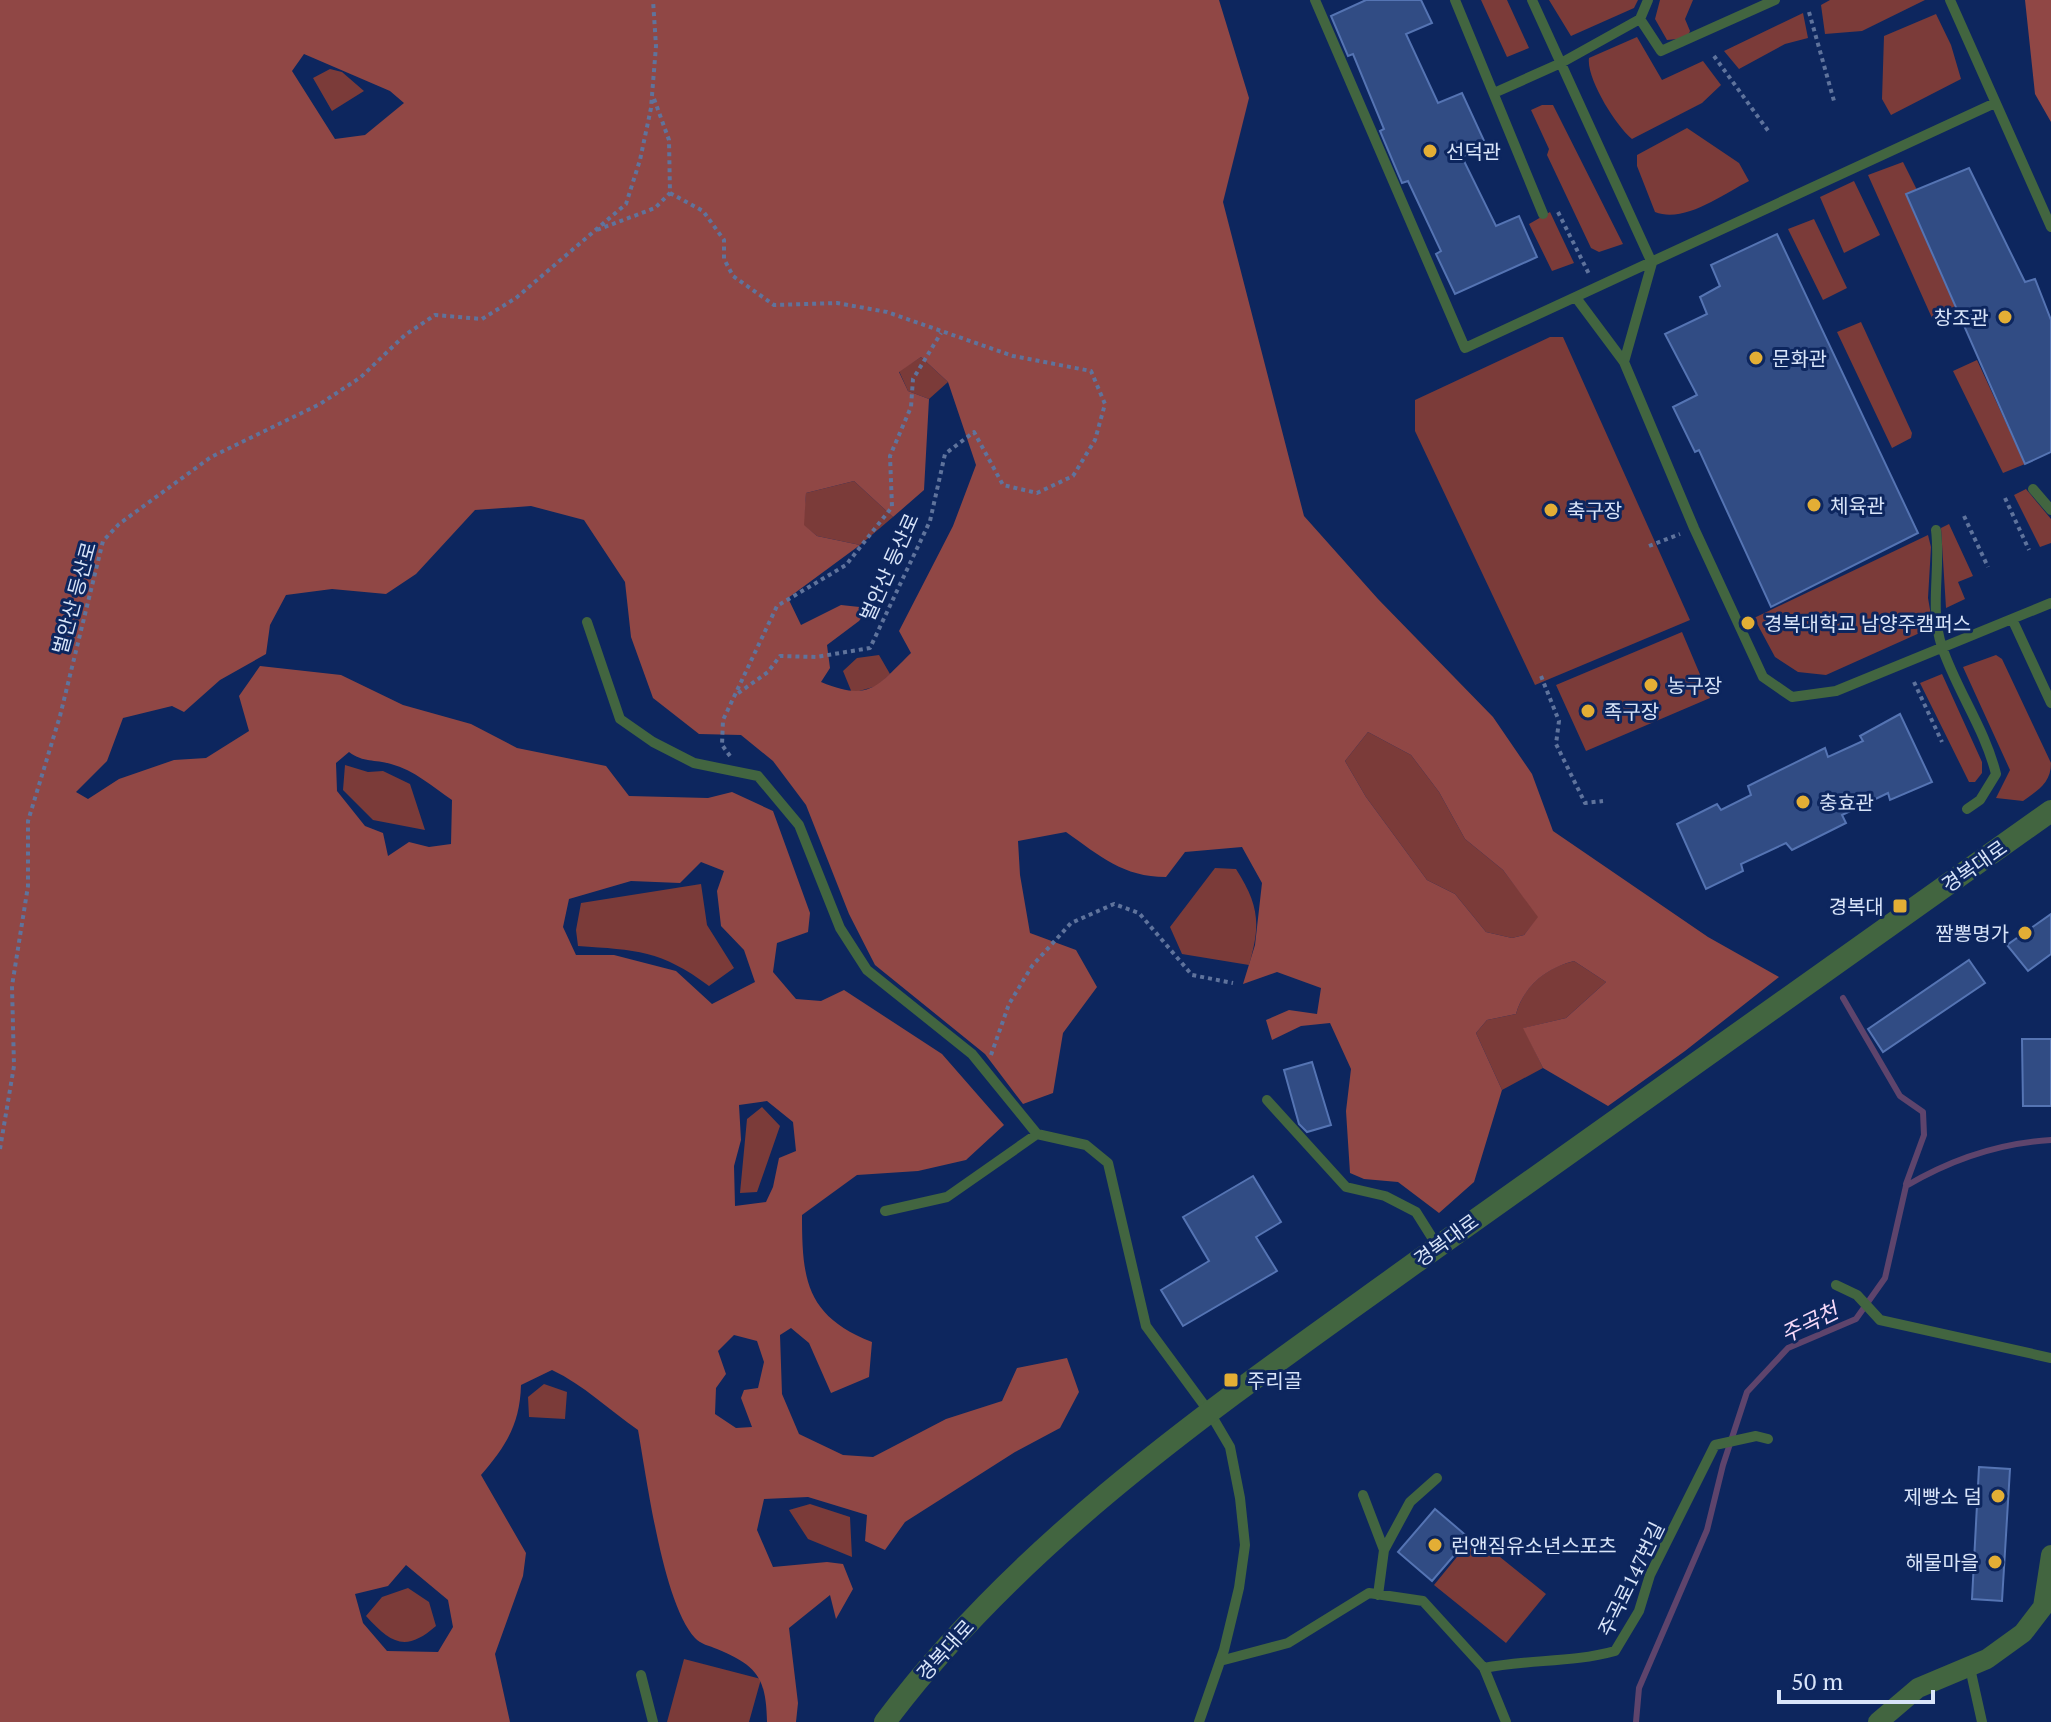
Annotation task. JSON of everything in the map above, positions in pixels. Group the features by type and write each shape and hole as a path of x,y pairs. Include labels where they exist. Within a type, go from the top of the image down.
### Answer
{"street":[{"name":"경복대로","path":"885,1722 962,1629 1027,1564 1210,1413 1606,1124 1712,1053 2051,811"},
{"path":"1878,1722 1918,1688 1970,1668 2008,1647 2035,1618 2046,1594 2051,1555"}],"lane":[{"path":"1315,0 1465,348 1577,299 1995,103"},
{"path":"1455,0 1543,214"},
{"path":"1532,0 1652,263 1624,362"},
{"path":"1494,93 1561,63 1640,19 1648,0"},
{"path":"1640,19 1661,51 1775,0"},
{"path":"1950,0 2051,227"},
{"path":"1577,299 1624,362 1694,528 1763,677 1792,697 1836,691 2051,603"},
{"path":"2033,489 2051,510"},
{"path":"1936,530 1939,557 1933,604 1942,647 1990,750 1996,774 1980,800 1967,809"},
{"path":"2013,621 2051,703"},
{"path":"587,622 620,719 653,742 694,763 758,776 799,825 840,928 867,970 986,1069 1037,1134 1086,1145 1108,1163 1146,1326 1210,1413 1230,1447 1245,1545 1239,1588 1220,1661 1199,1722"},
{"path":"1267,1100 1346,1187 1385,1196 1416,1212 1438,1247"},
{"path":"885,1211 947,1197 1037,1134"},
{"path":"1836,1285 1857,1295 1880,1320 2051,1358"},
{"name":"주곡로147번길","path":"1484,1668 1525,1660 1584,1660 1615,1651 1639,1611 1650,1575 1715,1445 1756,1436 1768,1439"},
{"path":"1378,1595 1384,1550 1410,1502 1437,1478"},
{"path":"1363,1495 1384,1550"},
{"path":"1220,1661 1288,1643 1369,1593 1423,1601 1484,1668 1506,1722"},
{"path":"1970,1668 1982,1722"},
{"path":"641,1675 653,1722"}],"path":[{"name":"벌안산 등산로","path":"0,1149 14,1066 12,986 28,886 28,821 60,716 103,541 119,524 211,457 320,404 361,377 405,335 435,315 482,319 516,298 626,204 640,160 652,94 656,46 653,0"},
{"path":"1809,12 1834,101"},
{"path":"1714,56 1769,132"},
{"name":"벌안산 등산로","path":"593,232 655,208 670,193 669,140 652,94"},
{"name":"벌안산 등산로","path":"670,193 703,211 724,240 724,259 733,276 774,305 837,303 887,312 1013,356 1091,371 1105,404 1095,440 1073,476 1037,493 1003,485 974,432 945,454 930,521 870,648 816,657 780,656 768,672 737,694"},
{"path":"1543,214 1560,212 1596,290"},
{"name":"벌안산 등산로","path":"743,775 722,745 723,720 777,606 846,565 892,507 890,456 911,407 913,379 941,333"},
{"path":"2005,498 2029,550"},
{"path":"1964,516 1988,567"},
{"path":"1649,546 1694,528"},
{"path":"1541,676 1559,721 1556,744 1585,803 1603,801"},
{"path":"1914,682 1942,742"},
{"path":"986,1069 1009,1004 1032,966 1071,923 1114,904 1139,913 1192,975 1233,983"}],"shaded area":[{"path":"0,0 1219,0 1249,98 1223,202 1304,516 1378,599 1493,717 1532,774 1553,831 1708,937 1779,977 1685,1051 1608,1106 1543,1068 1523,1028 1566,1018 1606,982 1574,961 1545,973 1524,995 1516,1014 1487,1020 1476,1033 1502,1090 1474,1182 1439,1213 1398,1182 1364,1179 1350,1173 1346,1111 1351,1069 1330,1023 1301,1026 1272,1040 1266,1020 1289,1010 1317,1014 1321,988 1277,972 1243,984 1255,945 1262,883 1242,847 1185,852 1166,877 1151,876 1113,864 1066,832 1018,841 1020,875 1030,933 1076,950 1097,987 1063,1033 1053,1093 1023,1104 985,1054 875,965 849,914 806,805 773,761 741,735 699,734 653,698 631,637 625,582 584,520 531,506 475,510 416,574 386,594 332,589 286,595 270,625 266,654 220,680 184,712 172,706 123,718 107,761 76,792 88,799 119,779 174,760 206,758 249,731 239,696 260,666 341,675 403,705 471,724 517,748 606,766 629,796 708,798 732,792 773,811 810,913 808,932 777,943 773,972 796,999 821,1001 844,990 942,1054 1004,1125 966,1160 918,1171 857,1175 802,1215 804,1259 812,1293 833,1320 872,1342 869,1377 831,1393 809,1343 791,1328 780,1335 782,1394 799,1434 843,1455 873,1457 946,1419 1002,1401 1017,1368 1067,1358 1079,1392 1060,1428 1015,1452 905,1522 885,1550 865,1541 867,1515 808,1497 764,1499 757,1530 773,1567 827,1562 843,1564 853,1589 836,1619 830,1595 789,1628 798,1703 796,1722 767,1722 765,1694 757,1675 742,1661 697,1640 684,1621 665,1570 638,1430 586,1390 552,1370 521,1385 518,1411 510,1434 481,1475 526,1553 523,1576 495,1654 510,1722 0,1722","holes":["304,54 390,91 404,103 365,135 335,139 292,71","921,357 948,382 976,465 953,526 899,631 911,653 871,688 851,691 821,682 830,668 827,645 859,621 869,608 841,605 801,625 788,598 860,545 817,536 804,525 806,493 854,481 893,517 924,490 929,399 908,391 899,372","1368,732 1411,755 1439,792 1465,839 1503,870 1538,917 1524,935 1512,938 1486,932 1455,894 1427,880 1366,797 1345,761","349,752 360,758 408,770 452,800 451,844 429,847 409,842 388,856 383,833 365,826 337,791 336,763","701,862 724,871 717,891 721,926 744,950 755,982 712,1004 676,971 614,955 576,955 563,927 569,899 631,881 680,883","767,1101 793,1122 796,1151 779,1158 773,1187 766,1202 735,1206 734,1166 741,1140 739,1105","734,1335 757,1341 764,1362 758,1388 744,1390 741,1398 752,1427 736,1428 715,1414 716,1388 726,1374 718,1351","406,1565 448,1600 453,1627 438,1652 387,1651 363,1623 355,1594 388,1586"]},
{"path":"1481,0 1507,0 1529,48 1507,57"},
{"path":"1549,0 1638,0 1634,8 1571,36"},
{"path":"1660,0 1693,0 1685,19 1690,31 1687,38 1667,40 1655,19"},
{"path":"1830,0 1925,0 1862,31 1825,34 1821,5"},
{"path":"2025,0 2051,0 2051,122 2035,94"},
{"path":"1803,13 1808,38 1785,44 1739,69 1724,51"},
{"path":"1936,14 1951,45 1961,79 1891,115 1882,99 1884,36"},
{"path":"1637,37 1662,80 1703,61 1721,85 1702,103 1632,139 1603,101 1592,77 1589,58"},
{"path":"330,69 342,72 364,91 332,111 313,78"},
{"path":"1542,105 1553,105 1623,244 1599,252 1591,248 1547,155 1549,149 1531,110"},
{"path":"1687,128 1739,163 1749,181 1691,211 1666,215 1655,212 1637,166 1637,155"},
{"path":"1903,162 1917,190 1906,195 1955,306 1932,318 1868,175"},
{"path":"1854,181 1880,235 1844,253 1820,197"},
{"path":"1550,212 1574,263 1552,271 1529,224"},
{"path":"1814,219 1847,288 1823,300 1788,229"},
{"path":"1861,322 1912,433 1911,438 1892,448 1837,332"},
{"name":"축구장","path":"1550,337 1563,337 1690,620 1535,685 1415,431 1415,400"},
{"path":"921,357 948,382 929,399 908,391 899,371"},
{"path":"1977,360 2025,464 2003,473 1953,371"},
{"path":"854,481 893,517 860,545 817,536 803,525 806,493"},
{"path":"2026,489 2051,519 2051,543 2040,547 2014,495"},
{"path":"1949,524 1973,576 1958,582 1965,599 1946,608 1941,528"},
{"path":"1928,535 1931,547 1928,598 1933,627 1826,675 1798,672 1775,657 1754,618"},
{"name":"농구장","path":"1682,632 1710,698 1586,751 1556,685"},
{"path":"879,655 890,674 877,686 852,693 843,671 857,658"},
{"path":"1996,655 2002,659 2051,763 2046,781 2023,801 1996,798 2010,770 1963,667"},
{"path":"1942,674 1982,762 1982,773 1975,782 1969,782 1920,683"},
{"path":"1368,732 1411,755 1439,792 1465,839 1503,870 1539,917 1524,935 1512,938 1486,932 1455,894 1427,880 1366,797 1345,761"},
{"path":"345,765 368,772 383,771 410,784 425,830 373,820 343,790"},
{"path":"1215,868 1236,869 1253,904 1256,926 1249,965 1182,954 1170,927"},
{"path":"701,884 707,925 734,968 709,986 676,965 647,954 578,946 576,930 581,903"},
{"path":"1574,961 1606,982 1566,1018 1524,1028 1543,1068 1502,1090 1476,1033 1487,1020 1516,1014 1530,986 1545,973"},
{"path":"762,1107 780,1126 757,1192 740,1193 747,1119"},
{"path":"544,1384 567,1392 565,1419 529,1417 528,1397"},
{"path":"810,1504 850,1517 852,1557 808,1539 789,1510"},
{"path":"1474,1536 1546,1594 1506,1643 1434,1585"},
{"path":"408,1588 429,1602 436,1626 416,1640 407,1642 383,1633 366,1616 382,1597"},
{"path":"684,1659 761,1679 749,1722 667,1722"}],"building":[{"name":"선덕관","path":"1366,0 1421,0 1432,23 1406,34 1438,103 1462,93 1486,145 1462,157 1496,226 1519,216 1537,257 1455,294 1436,254 1441,251 1408,181 1402,183 1353,54 1348,56 1331,16"},
{"name":"창조관","path":"1969,168 2025,282 2035,279 2051,320 2051,452 2025,464 1906,194"},
{"path":"1777,234 1918,533 1771,607 1699,450 1695,452 1673,407 1697,395 1665,334 1707,314 1700,297 1720,286 1711,265"},
{"name":"충효관","path":"1900,714 1932,782 1890,800 1888,793 1842,815 1846,823 1792,850 1786,843 1741,864 1743,871 1706,889 1677,824 1717,804 1721,810 1751,795 1748,786 1825,748 1828,757 1863,741 1860,736"},
{"path":"2051,914 2051,954 2028,971 2007,945"},
{"path":"1969,960 1985,983 1883,1052 1868,1029"},
{"path":"2022,1039 2051,1039 2051,1106 2023,1106"},
{"path":"1312,1062 1331,1125 1307,1132 1299,1124 1284,1070"},
{"path":"1253,1176 1281,1222 1256,1237 1277,1271 1183,1326 1161,1290 1209,1261 1183,1217"},
{"path":"1979,1467 2010,1469 2002,1601 1972,1599"},
{"path":"1435,1509 1469,1538 1432,1581 1398,1552"}],"waterway":[{"path":"1843,998 1900,1096 1923,1112 1924,1135 1906,1184"},
{"name":"주곡천","path":"1636,1722 1639,1688 1707,1530 1723,1465 1747,1392 1788,1348 1856,1319 1885,1278 1906,1186 1976,1154 2051,1140"}],"place":[{"name":"선덕관","path":"1430,151"},
{"name":"창조관","path":"2005,317"},
{"name":"문화관","path":"1756,358"},
{"name":"체육관","path":"1814,505"},
{"name":"축구장","path":"1551,510"},
{"name":"경복대학교 남양주캠퍼스","path":"1748,623"},
{"name":"농구장","path":"1651,685"},
{"name":"족구장","path":"1588,711"},
{"name":"충효관","path":"1803,802"},
{"name":"경복대","path":"1900,906"},
{"name":"짬뽕명가","path":"2025,933"},
{"name":"주리골","path":"1231,1380"},
{"name":"제빵소 덤","path":"1998,1496"},
{"name":"런앤짐유소년스포츠","path":"1435,1545"},
{"name":"해물마을","path":"1995,1562"}]}
